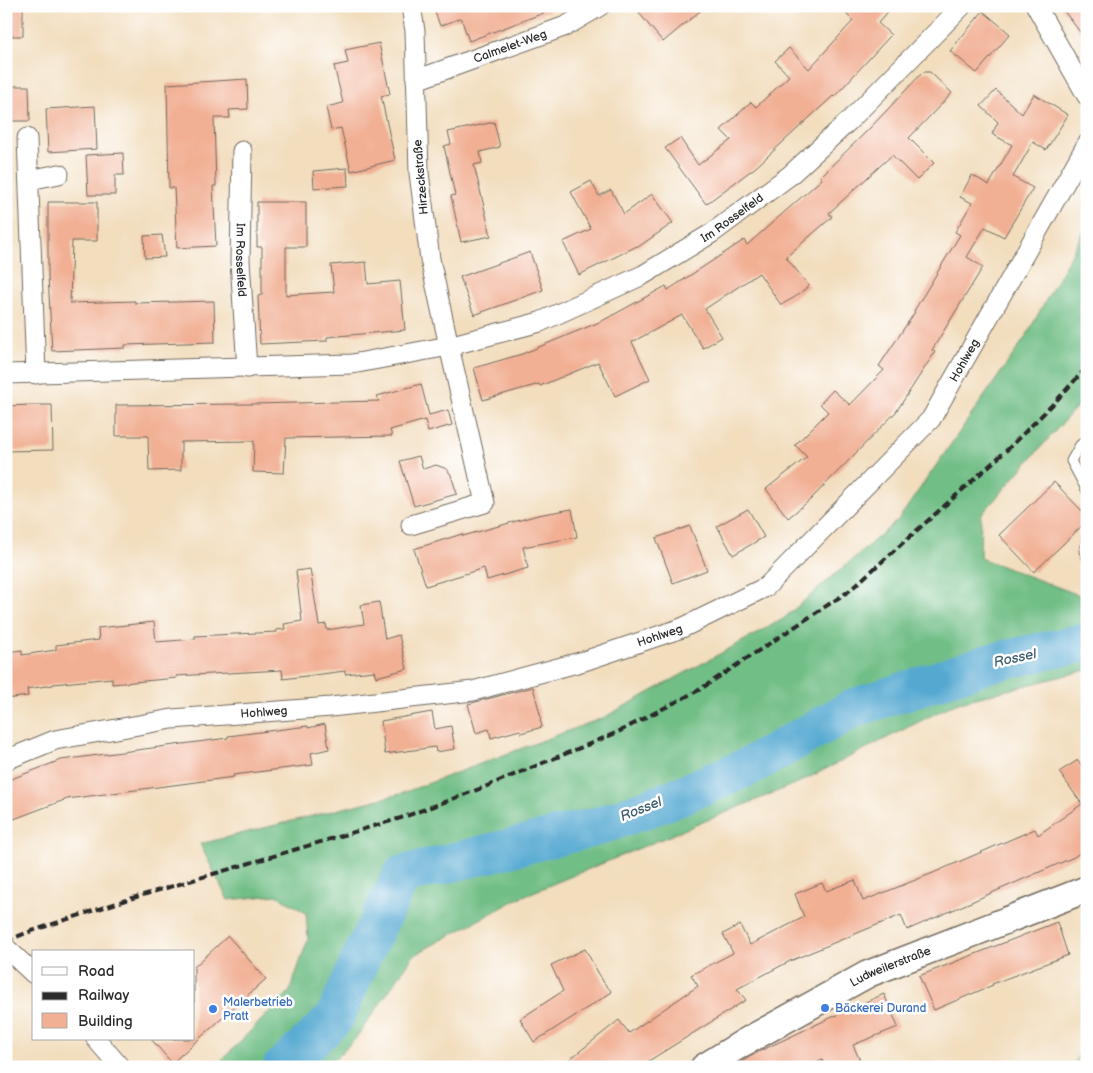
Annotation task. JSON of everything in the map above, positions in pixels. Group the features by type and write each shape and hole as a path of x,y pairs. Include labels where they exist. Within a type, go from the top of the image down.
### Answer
{"main road":[{"name":"Ludweilerstraße","path":"704,1067 743,1043 868,974 1087,889"}],"street":[{"name":"Hirzeckstraße","path":"411,6 415,31 419,173 430,260 448,346"},
{"name":"Calmelet-Weg","path":"416,80 566,26 600,6"},
{"name":"Im Rosselfeld","path":"6,374 352,364 448,346 540,322 643,275 712,233 790,176 850,120 962,6"},
{"path":"1036,6 1087,96"},
{"path":"27,138 36,374"},
{"name":"Hohlweg","path":"6,760 55,740 172,719 331,707 473,691 584,661 682,628 766,587 931,419 1087,144"},
{"name":"Im Rosselfeld","path":"242,151 240,261 247,368"},
{"path":"29,180 59,174"},
{"path":"411,525 486,504 448,346"},
{"path":"6,948 32,972"},
{"path":"97,1040 120,1067"}],"lane":[{"path":"1087,440 1080,445 1071,461 1087,490"},
{"path":"1087,537 1084,550 1087,558"}],"green space":[{"path":"1087,226 1087,395 981,515 980,558 1087,598 1087,670 956,703 800,782 521,897 414,955 356,1038 327,1067 215,1067 290,991 308,939 306,913 277,895 228,900 200,844 400,794 605,717 783,619 898,520 1025,338"},
{"path":"1087,1041 1087,1067 1072,1067"}],"building":[{"path":"6,6 23,6 23,36 6,36"},
{"path":"433,6 557,6 557,8 469,41 461,18 440,26"},
{"path":"648,6 706,6 663,42 639,13"},
{"path":"839,6 893,6 878,23 891,35 834,97 756,167 706,204 665,148 680,138 698,165 731,140 721,130 751,102 756,107 789,76 775,61 789,48 809,69 853,21"},
{"path":"1060,6 1087,6 1087,41"},
{"path":"983,11 1010,34 977,73 950,51"},
{"path":"379,43 390,94 381,96 395,160 351,171 341,128 331,130 326,107 343,103 334,66 348,63 345,50"},
{"path":"923,72 930,72 952,93 909,138 934,163 917,180 892,155 829,213 832,217 786,257 809,286 795,297 781,305 759,273 705,309 722,337 703,348 682,315 632,342 650,379 615,396 598,362 540,386 539,384 483,400 474,368 522,354 602,321 666,286 668,290 744,240 747,245 822,179 820,177"},
{"path":"247,79 248,109 229,110 230,118 214,118 216,186 213,186 216,246 177,248 174,188 169,188 167,84"},
{"path":"6,86 29,86 30,121 6,121"},
{"path":"996,90 1022,114 1034,94 1068,115 1046,150 1033,142 1013,177 1033,188 1004,237 985,227 967,257 983,267 932,350 935,352 896,412 810,500 788,518 766,489 807,457 795,445 828,412 820,404 833,390 850,405 884,370 879,366 915,312 960,235 955,232 972,203 960,197 972,175 989,185 1012,145 992,134 998,122 981,106"},
{"path":"95,106 97,149 48,152 46,109"},
{"path":"494,122 500,147 480,152 482,163 474,165 491,236 461,242 451,196 455,195 444,146 451,144 448,132"},
{"path":"123,153 124,175 115,175 115,195 88,195 86,155"},
{"path":"347,168 348,186 314,188 313,171"},
{"path":"591,181 599,196 611,190 624,214 652,194 673,223 638,247 579,275 563,242 591,229 571,192"},
{"path":"48,202 97,202 97,241 72,241 70,303 214,301 215,342 125,345 125,348 52,351 48,275"},
{"path":"257,202 306,202 306,247 286,247 286,295 334,292 331,265 366,262 368,284 400,281 405,330 327,337 327,341 260,344 258,296 262,295 262,247 257,247"},
{"path":"162,235 165,257 145,258 144,236"},
{"path":"530,252 543,290 474,315 460,277"},
{"path":"421,384 429,415 448,410 452,425 428,432 425,420 390,430 392,436 286,438 284,473 253,472 254,441 181,442 181,470 149,471 148,436 116,436 116,405 379,401 377,396"},
{"path":"52,405 53,450 6,451 6,406"},
{"path":"419,456 423,469 436,465 447,469 457,494 414,506 400,461"},
{"path":"1054,482 1087,516 1087,521 1034,572 999,535"},
{"path":"572,509 577,537 523,547 528,568 487,580 484,568 426,586 414,549 462,534 463,536 538,515"},
{"path":"748,509 764,537 733,555 717,526"},
{"path":"690,526 707,570 673,583 656,538"},
{"path":"310,569 319,625 326,624 327,630 364,624 361,605 379,602 385,639 399,635 407,669 376,677 374,671 345,674 345,671 283,679 282,670 176,676 177,678 112,684 112,678 53,684 27,689 28,696 6,699 6,652 22,650 22,655 56,650 56,645 99,640 98,628 154,622 156,642 195,639 195,636 277,632 276,630 285,629 284,624 302,621 296,571"},
{"path":"533,687 542,727 521,733 520,730 491,738 489,729 476,733 468,704"},
{"path":"432,712 435,729 451,726 455,749 436,752 435,747 385,754 381,721"},
{"path":"325,724 329,749 311,753 313,765 67,799 6,822 6,781 61,760 228,738 228,736 308,726 308,728"},
{"path":"1078,760 1087,773 1087,848 1074,857 907,930 901,915 790,961 737,989 746,1000 639,1067 560,1067 619,1020 629,1033 698,986 691,975 733,953 723,934 740,925 750,945 804,917 795,894 822,883 826,891 855,880 863,901 1035,829 1038,835 1082,804 1059,772"},
{"path":"1057,922 1068,955 992,984 934,1010 919,976"},
{"name":"Malerbetrieb Pratt","path":"228,936 266,979 172,1063 152,1040 195,1040 195,966"},
{"path":"585,949 604,983 612,992 534,1042 520,1019 563,991 551,965"},
{"path":"884,994 898,1027 853,1045 863,1067 826,1067 822,1060 809,1067 733,1067 758,1052"}],"waterway":[{"name":"Rossel","path":"282,1067 334,1019 402,875 599,826 665,802 750,766 854,708 990,663 1087,642"}],"railway":[{"path":"6,941 126,900 401,818 482,788 616,733 699,690 849,591 1008,449 1087,367"}],"place":[{"name":"Bäckerei Durand","path":"825,1008"},
{"name":"Malerbetrieb Pratt","path":"213,1009"}]}
